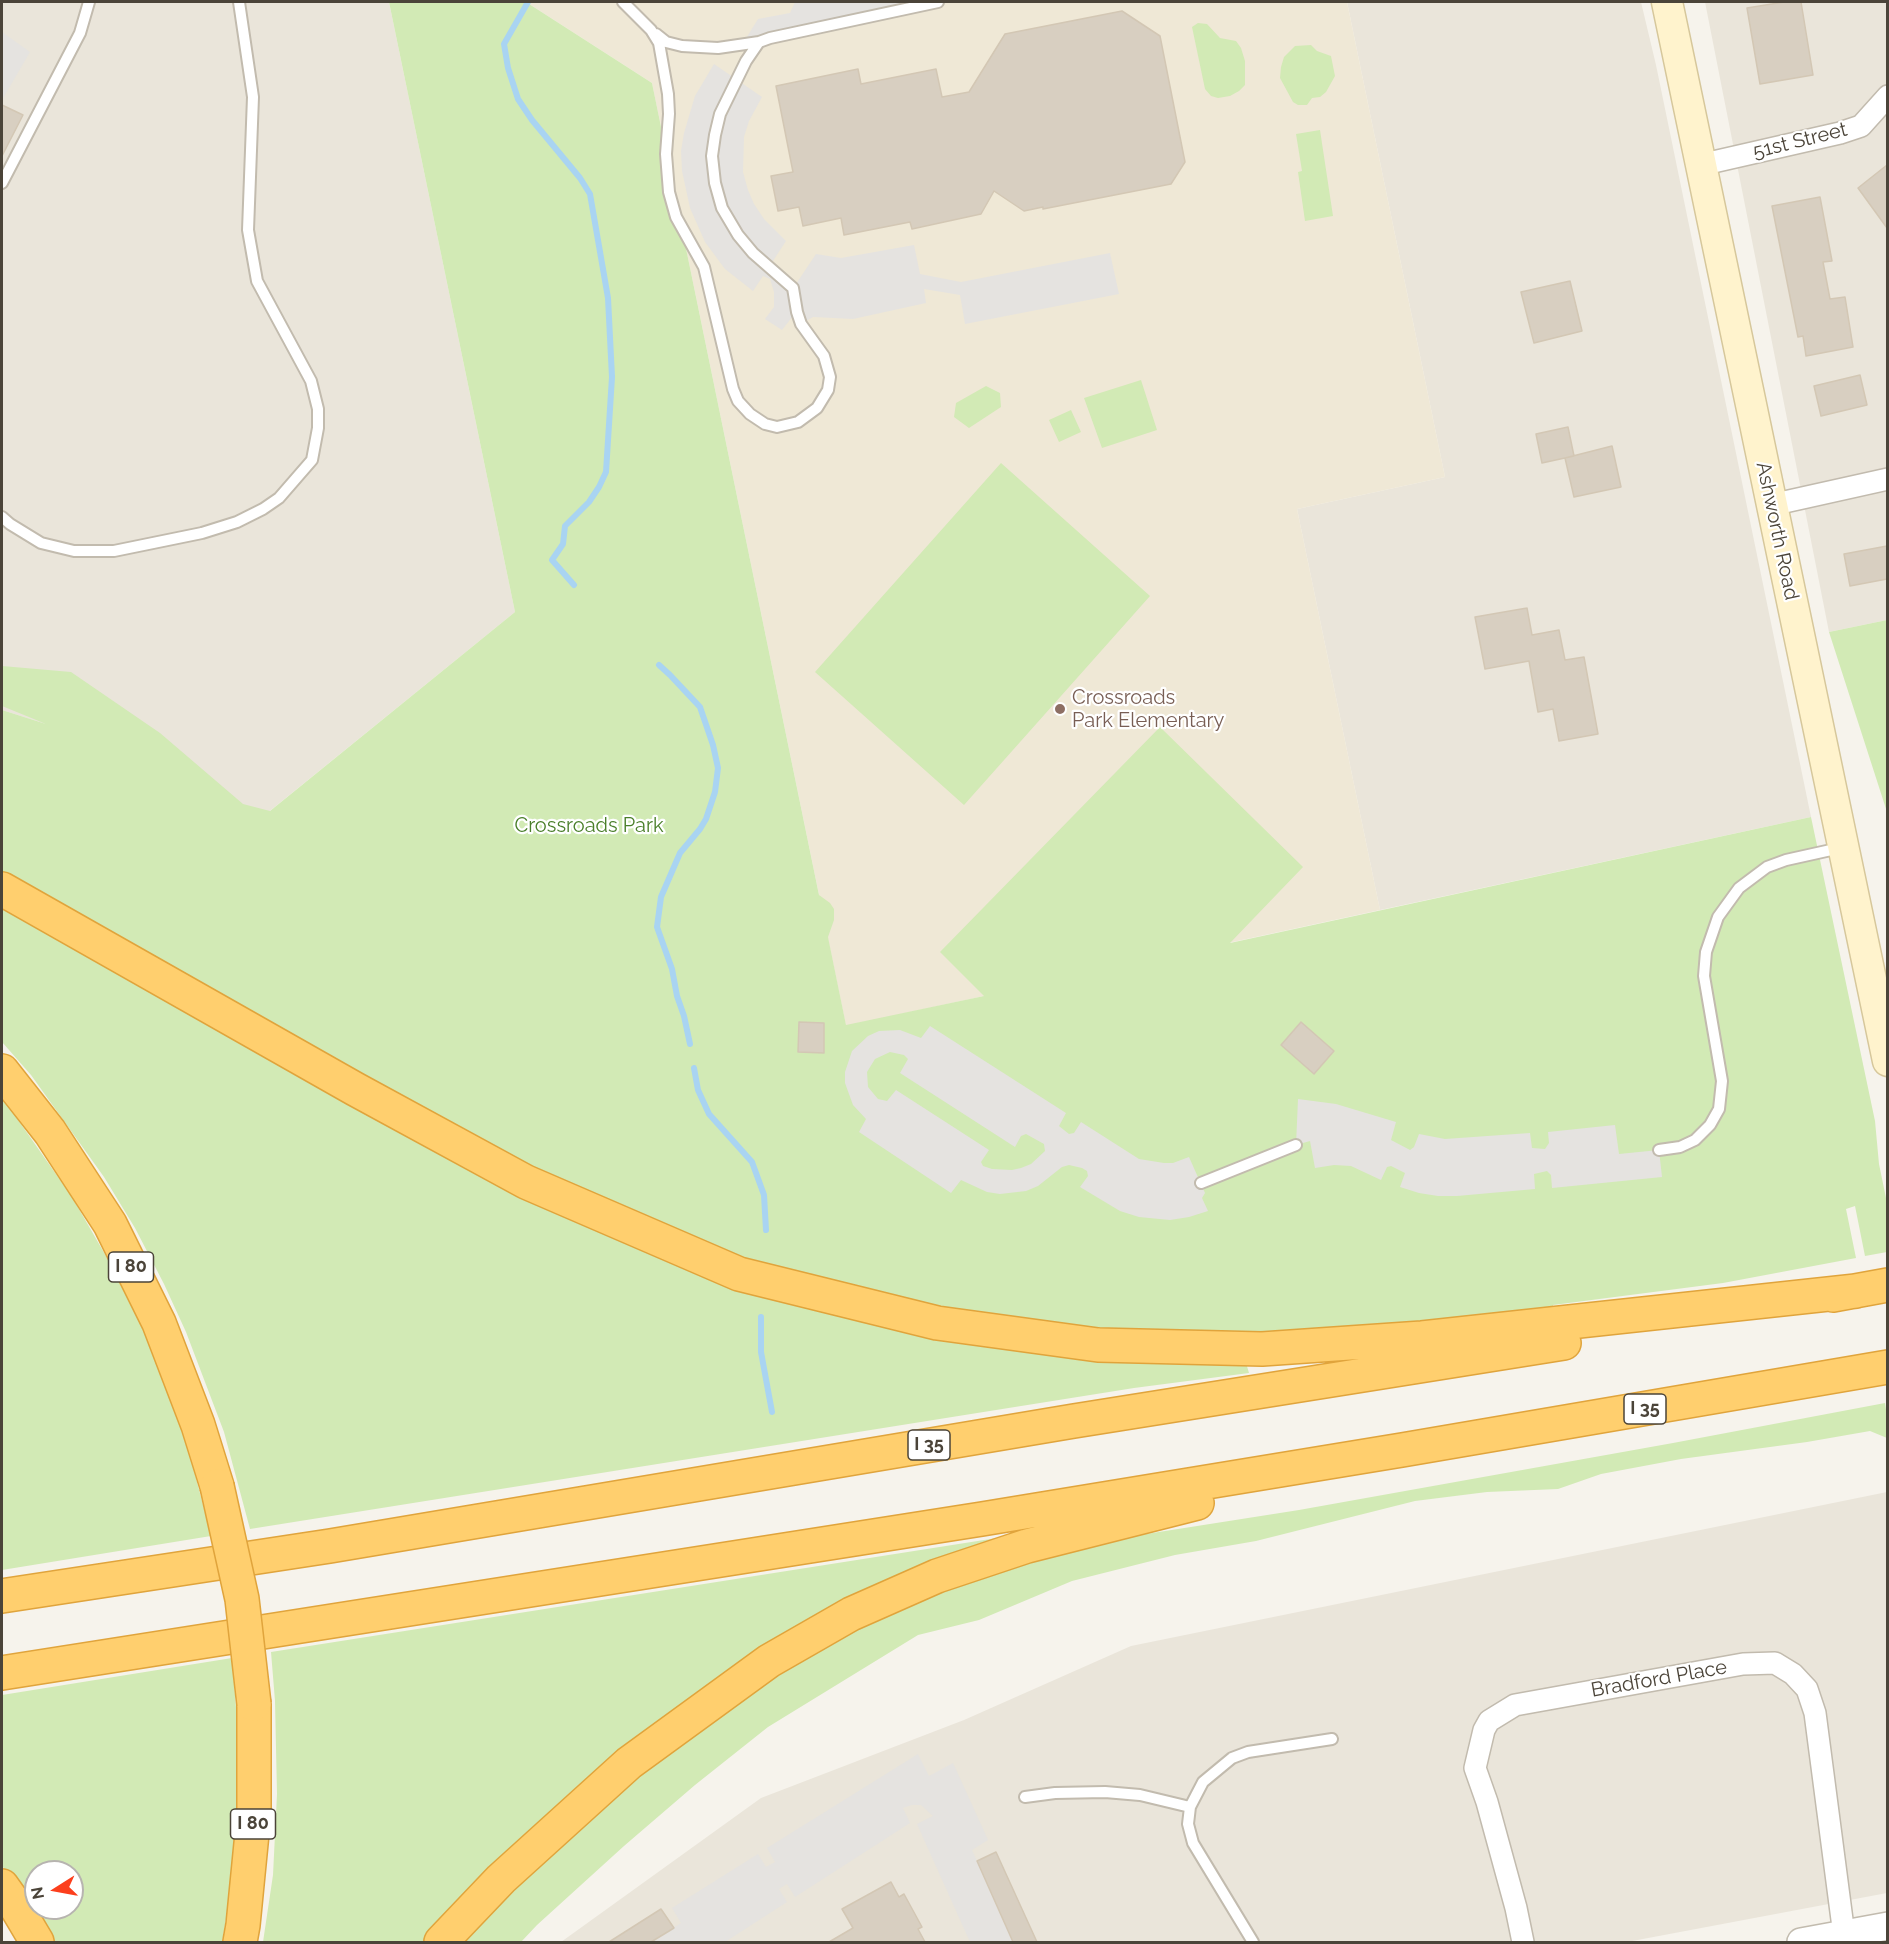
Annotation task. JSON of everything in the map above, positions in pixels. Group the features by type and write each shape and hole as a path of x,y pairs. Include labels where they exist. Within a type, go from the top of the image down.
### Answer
{"highway":[{"path":"2,890 355,1089 526,1182 739,1274 937,1323 1098,1345 1262,1349 1422,1338 1856,1291"},
{"name":"I 80","path":"2,1071 50,1131 110,1224 159,1323 198,1425 217,1486 242,1599 254,1704 254,1813 240,1942"},
{"name":"I 35","path":"2,1596 330,1546 1086,1419 1597,1338 1887,1285"},
{"name":"I 35","path":"2,1673 971,1521 1887,1367"},
{"path":"441,1942 501,1879 629,1763 769,1661 851,1614 937,1576 1027,1546 1402,1450"},
{"path":"2,1886 37,1942"}],"main road":[{"name":"Ashworth Road","path":"1667,2 1887,1061"}],"street":[{"name":"51st Street","path":"1700,165 1840,133 1861,126 1887,96"},
{"path":"1771,505 1887,479"},
{"name":"Bradford Place","path":"1523,1942 1487,1802 1474,1768 1484,1730 1489,1721 1515,1705 1743,1664 1775,1663 1793,1674 1808,1689 1815,1713 1844,1935"},
{"path":"1801,1942 1887,1926"}],"lane":[{"path":"2,183 80,33 89,2"},
{"path":"2,516 10,524 41,543 74,551 114,551 202,533 237,522 279,498 312,460 318,428 318,409 312,381 257,281 248,230 254,98 239,2"},
{"path":"623,2 666,42 682,46 718,48 759,42 939,2"},
{"path":"651,30 659,43 665,71 669,114 666,154 669,192 676,217 704,267 727,370 738,400 750,414 765,424 777,427 798,422 817,408 828,390 830,377 824,356 801,324 796,312 793,288 753,253 738,235 722,208 715,183 712,156 720,114 746,61 759,42"},
{"path":"1659,1150 1680,1147 1695,1140 1710,1125 1719,1109 1722,1081 1704,976 1706,952 1718,917 1739,888 1767,867 1786,860 1844,847"},
{"path":"1201,1183 1296,1145"},
{"path":"1253,1942 1193,1843 1188,1824 1190,1807 1203,1782 1232,1758 1248,1752 1332,1739"},
{"path":"1025,1797 1055,1793 1105,1792 1140,1795 1190,1807"}],"shaded area":[{"path":"2,2 389,2 515,612 250,827 58,728 2,710"},
{"name":"Crossroads Park Elementary","path":"526,2 1347,2 1445,477 1297,509 1380,910 846,1026 652,83"},
{"path":"795,2 938,2 742,45 758,19 790,13"},
{"path":"1347,2 1641,2 1656,65 1811,817 1380,910 1297,509 1445,477"},
{"path":"1705,2 1887,2 1887,620 1829,632"},
{"path":"2,32 30,52 2,100"},
{"path":"714,64 762,97 749,121 744,137 743,172 754,204 764,219 786,241 769,267 794,287 816,254 841,258 914,245 920,274 961,282 1110,253 1119,294 965,324 960,295 924,289 926,303 853,319 813,317 801,324 796,312 782,330 765,319 774,307 774,292 770,279 763,276 753,291 725,269 705,242 690,208 682,171 681,151 684,133 695,96"},
{"path":"930,1026 1066,1113 1059,1126 1069,1134 1074,1133 1081,1122 1139,1159 1173,1163 1189,1157 1205,1193 1202,1198 1208,1211 1170,1220 1139,1217 1120,1211 1080,1187 1088,1176 1087,1171 1069,1165 1062,1167 1038,1186 1026,1191 1000,1194 987,1192 961,1180 951,1193 859,1132 866,1119 853,1105 845,1083 845,1072 852,1051 868,1036 879,1031 900,1030 921,1038","holes":["890,1052 904,1055 908,1059 900,1073 1015,1147 1021,1136 1026,1134 1044,1144 1045,1151 1031,1164 1021,1168 992,1169 983,1166 981,1162 989,1150 896,1090 887,1101 878,1099 868,1087 867,1072 875,1059"]},
{"path":"1298,1099 1336,1104 1396,1122 1391,1140 1410,1150 1414,1147 1419,1134 1445,1139 1530,1133 1532,1148 1545,1149 1549,1143 1548,1132 1615,1125 1619,1154 1659,1150 1662,1177 1552,1188 1551,1175 1547,1171 1534,1174 1535,1189 1457,1196 1419,1193 1400,1187 1405,1173 1391,1166 1387,1167 1381,1180 1351,1166 1334,1165 1315,1168 1310,1141 1296,1145"},
{"path":"1887,1492 1887,1893 1627,1942 561,1942 761,1798 964,1720 1131,1646"},
{"path":"918,1754 929,1776 953,1763 988,1840 972,1850 1013,1942 970,1942 917,1824 933,1816 921,1805 912,1805 903,1808 910,1823 795,1897 787,1884 779,1889 787,1902 725,1942 651,1942 681,1923 672,1908 758,1854 766,1867 775,1862 767,1848"}],"green space":[{"name":"Crossroads Park","path":"389,2 526,2 652,83 819,895 834,909 834,920 828,937 846,1025 984,996 940,952 1160,727 1303,867 1230,943 1811,817 1875,1121 1879,1164 1887,1203 1887,1252 1865,1256 1855,1206 1846,1209 1856,1258 1723,1283 1553,1305 1554,1313 1246,1340 1002,1322 773,1272 512,1166 2,877 2,710 46,724 2,706 2,666 71,672 160,733 243,804 270,811 515,612"},
{"path":"1198,23 1207,24 1220,38 1236,41 1241,48 1245,61 1245,85 1230,96 1218,98 1211,96 1205,89 1192,27"},
{"path":"1311,45 1317,51 1331,56 1335,76 1326,92 1320,97 1312,98 1307,105 1298,105 1293,102 1280,78 1281,67 1284,57 1295,46"},
{"path":"1320,130 1333,216 1305,221 1298,172 1302,171 1296,134"},
{"path":"1141,380 1157,430 1102,448 1084,398"},
{"path":"986,386 1000,393 1001,407 969,428 954,417 956,403"},
{"path":"1071,410 1081,432 1059,442 1049,420"},
{"path":"1001,463 1150,596 964,805 815,672"},
{"path":"1888,620 1887,812 1829,632"},
{"path":"2,904 685,1267 1246,1363 1249,1373 1134,1388 250,1529 224,1432 186,1332 164,1284 135,1228 104,1177 31,1075 2,1042"},
{"path":"2,1097 72,1197 114,1270 136,1315 162,1371 186,1439 211,1536 2,1570"},
{"path":"1885,1403 1887,1438 1870,1431 1681,1459 1601,1474 1558,1489 1487,1492 1415,1501 1256,1541 1175,1555 1072,1581 979,1620 918,1635 768,1727 624,1846 521,1942 459,1942 591,1815 704,1722 832,1640 932,1595 1027,1563 1127,1537 1299,1510"},
{"path":"1035,1532 834,1613 427,1942 263,1942 273,1875 277,1794 275,1701 271,1652"},
{"path":"232,1658 238,1774 233,1878 222,1942 52,1942 38,1920 84,1920 84,1860 24,1860 24,1897 2,1866 2,1695"}],"building":[{"path":"1784,2 1801,2 1813,75 1760,84 1747,8"},
{"path":"1122,11 1160,36 1185,162 1171,184 1024,211 994,191 981,214 912,229 910,222 844,235 841,218 803,226 799,207 778,211 771,176 793,172 776,86 858,69 861,84 936,69 942,97 969,92 1005,34"},
{"path":"2,105 23,115 2,156"},
{"path":"1887,165 1887,228 1858,188"},
{"path":"1820,197 1832,261 1823,262 1830,299 1845,297 1853,347 1806,356 1803,336 1798,337 1772,206"},
{"path":"1570,281 1582,331 1534,343 1521,292"},
{"path":"1860,375 1867,405 1821,416 1814,386"},
{"path":"1568,427 1574,456 1542,463 1536,434"},
{"path":"1612,446 1621,487 1574,497 1565,458"},
{"path":"1887,546 1887,579 1850,586 1844,554"},
{"path":"1527,608 1532,635 1559,630 1565,660 1584,657 1598,734 1559,741 1553,709 1538,712 1529,661 1485,669 1475,617"},
{"path":"799,1022 824,1023 824,1053 798,1052"},
{"path":"1301,1022 1334,1051 1314,1074 1281,1045"},
{"path":"996,1852 1037,1942 1013,1942 977,1861"},
{"path":"891,1882 899,1897 904,1894 922,1927 918,1929 925,1942 829,1942 853,1928 842,1909"},
{"path":"661,1909 674,1928 651,1942 609,1942"}],"waterway":[{"path":"528,2 504,44 508,68 518,99 590,194 608,298 612,377 606,472 589,502 565,526 563,544 552,560 574,585"},
{"path":"659,665 700,707 718,768 715,792 706,819 680,853 661,897 657,927 672,969 690,1044"},
{"path":"694,1068 698,1090 709,1114 752,1162 764,1195 766,1230"},
{"path":"761,1317 761,1352 772,1412"}],"place":[{"name":"Crossroads Park Elementary","path":"1060,709"}]}
